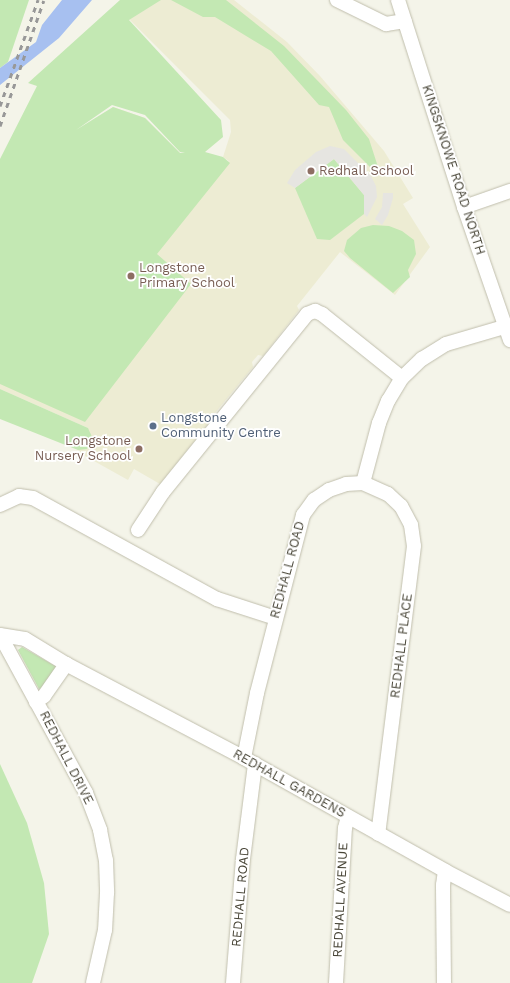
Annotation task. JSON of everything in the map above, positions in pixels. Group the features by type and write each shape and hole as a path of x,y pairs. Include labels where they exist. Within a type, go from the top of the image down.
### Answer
{"street":[{"path":"337,0 386,24 395,24 405,21"},
{"name":"KINGSKNOWE ROAD NORTH","path":"398,0 464,207 507,326 510,340"},
{"path":"464,207 510,191"},
{"path":"132,540 163,492 307,314 315,311 322,314 402,378"},
{"path":"363,483 378,423 402,378 422,359 446,344 507,326"},
{"name":"REDHALL ROAD","path":"233,983 250,761 276,618 303,515 314,500 329,490 346,484 363,483"},
{"name":"REDHALL PLACE","path":"363,483 384,491 401,506 411,525 414,546 378,834"},
{"path":"0,505 19,496 32,498 132,540 217,599 276,618"},
{"name":"REDHALL GARDENS","path":"0,635 25,639 66,664 250,761 378,834 510,905"},
{"name":"REDHALL DRIVE","path":"0,635 86,793 100,830 106,860 107,893 105,930 93,983"},
{"path":"36,702 44,696 66,664"},
{"name":"REDHALL AVENUE","path":"336,983 345,828 348,817"},
{"path":"444,983 442,885 445,871"}],"shaded area":[{"path":"143,0 234,0 287,42 320,76 384,151 413,198 403,204 430,247 395,295 340,252 297,306 299,310 263,356 258,355 252,362 253,367 215,413 211,413 208,416 206,420 208,424 160,484 134,469 128,480 85,456 78,450 88,428 0,389 0,236 113,107 145,118 180,153 204,153 230,162 223,157 231,132 230,120 129,19"},
{"path":"330,146 344,149 371,176 376,186 377,197 367,217 364,214 364,195 334,159 295,188 287,183 295,170 316,152"},
{"path":"383,193 393,193 393,198 388,215 382,225 375,219 382,207"}],"green space":[{"path":"0,0 29,0 8,62 0,68"},
{"name":"Longstone Primary School","path":"120,0 161,0 129,20 221,120 223,137 205,152 223,157 230,163 157,254 191,284 85,422 0,384 0,159 37,86 28,83","holes":["112,105 145,115 180,152 185,153 180,153 145,118 113,107 76,130"]},
{"path":"171,0 226,0 284,46 346,110 369,139 378,167 371,168 343,140 329,107 319,105 271,51 215,17 203,17"},
{"path":"334,159 364,195 364,214 330,240 317,239 295,188"},
{"path":"373,225 389,226 402,231 414,240 416,254 408,270 410,277 393,293 350,258 344,251 347,240 361,228"},
{"path":"0,389 88,428 92,437 87,449 78,450 0,419"},
{"path":"22,647 57,667 44,687 39,689 18,650"},
{"path":"0,764 27,823 44,883 49,934 32,983 0,983"}],"water":[{"path":"62,0 92,0 59,38 0,85 0,68 36,42 42,25"}],"railway":[{"path":"0,106 38,0"},
{"path":"0,126 44,0"}],"place":[{"name":"Redhall School","path":"311,171"},
{"name":"Longstone Primary School","path":"131,276"},
{"name":"Longstone Community Centre","path":"153,426"},
{"name":"Longstone Nursery School","path":"139,449"}]}
